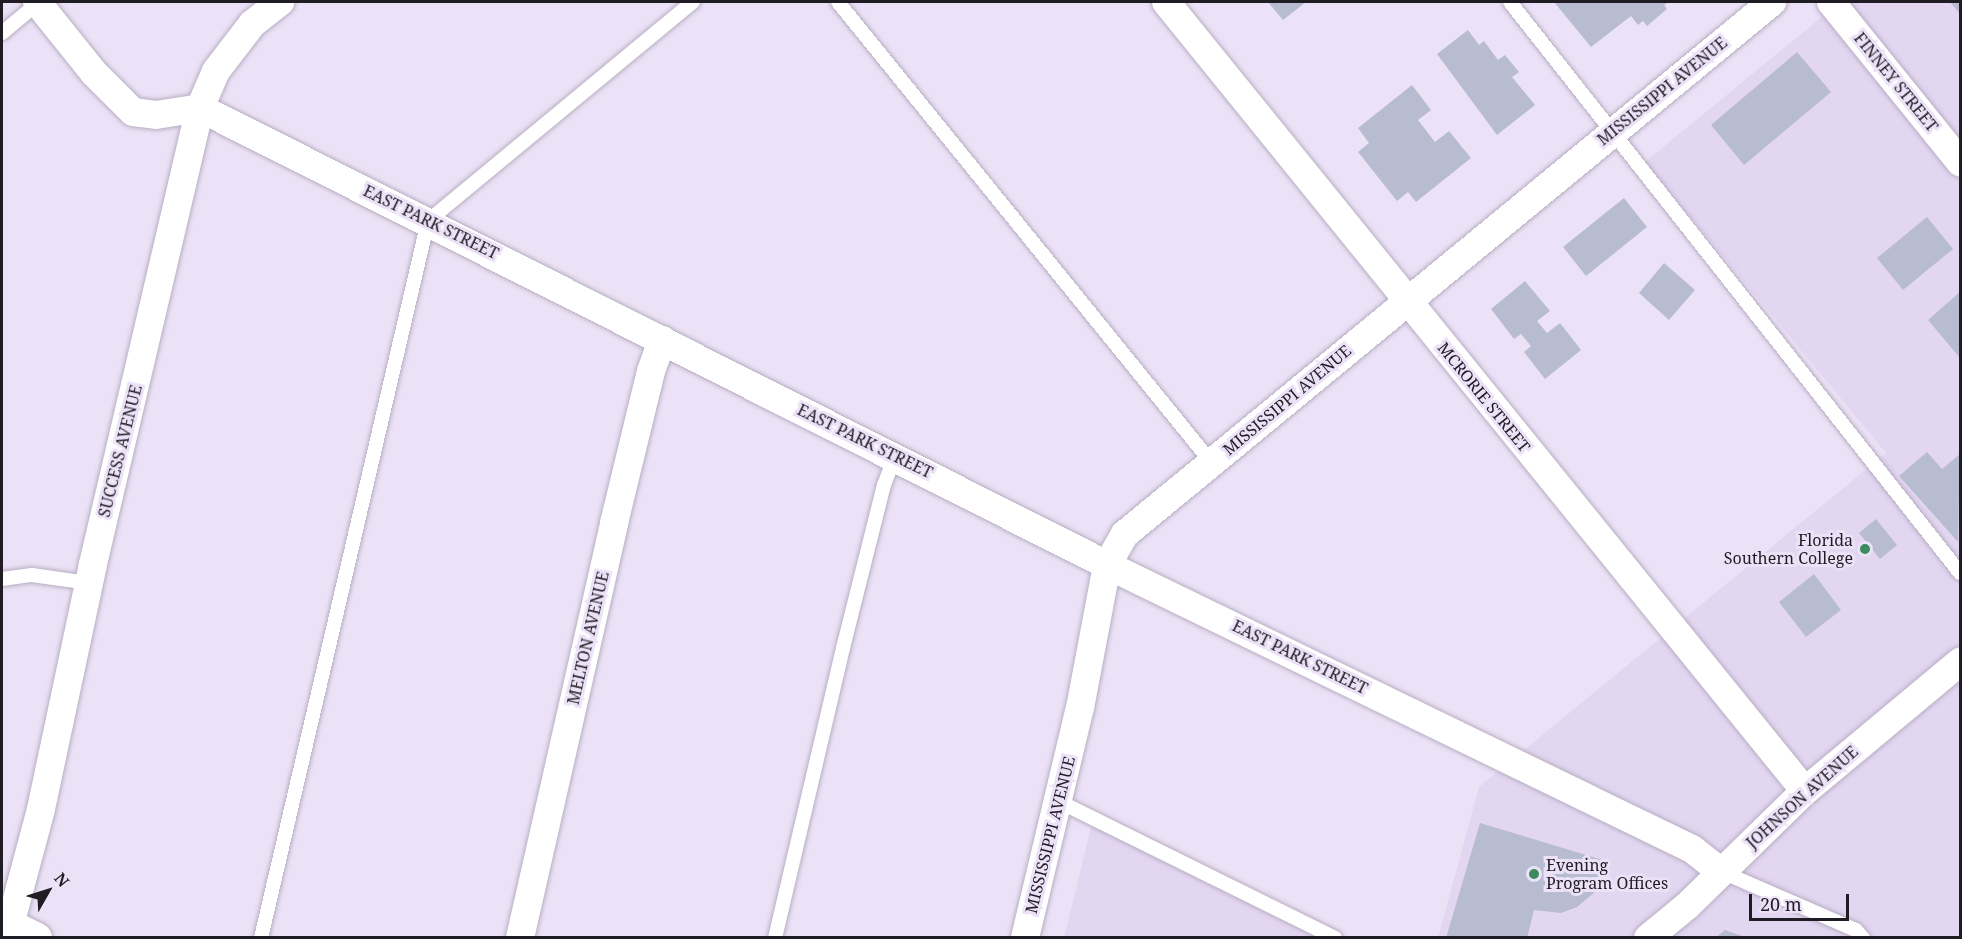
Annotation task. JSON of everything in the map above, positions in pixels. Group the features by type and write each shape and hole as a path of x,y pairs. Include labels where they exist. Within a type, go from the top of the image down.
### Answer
{"street":[{"path":"37,2 94,73 133,112 156,115 200,108"},
{"name":"SUCCESS AVENUE","path":"15,928 89,583 200,108 216,70 252,24 280,2"},
{"name":"MCRORIE STREET","path":"1166,2 1805,791"},
{"name":"MISSISSIPPI AVENUE","path":"1025,938 1058,801 1107,565 1125,534 1406,300 1772,2"},
{"name":"FINNEY STREET","path":"1831,2 1960,162"},
{"name":"EAST PARK STREET","path":"200,108 1107,565 1692,849 1720,871"},
{"name":"MELTON AVENUE","path":"520,938 614,523 651,370 662,340"},
{"name":"JOHNSON AVENUE","path":"1648,938 1805,791 1960,662"}],"lane":[{"path":"2,33 37,2"},
{"path":"261,938 428,221 693,2"},
{"path":"838,2 1211,462"},
{"path":"1510,2 1610,134 1695,234 1960,573"},
{"path":"775,938 843,648 884,485 895,457"},
{"path":"2,579 32,575 89,583"},
{"path":"1058,801 1335,938"},
{"path":"1720,871 1856,930 1863,938"}],"shaded area":[{"name":"Florida Southern College","path":"1840,2 1960,2 1960,937 1438,938 1479,787 1886,453 1645,162"},
{"path":"1092,823 1324,938 1064,938"}],"building":[{"path":"1268,2 1306,2 1283,20"},
{"path":"1554,2 1669,2 1664,5 1667,9 1647,26 1643,21 1638,25 1631,16 1591,47"},
{"path":"1950,2 1960,2 1960,14"},
{"path":"1468,30 1479,45 1484,41 1498,60 1505,55 1519,72 1512,77 1535,105 1497,135 1437,54"},
{"path":"1797,52 1831,92 1744,165 1711,125"},
{"path":"1412,85 1431,110 1418,120 1435,142 1449,131 1471,158 1416,202 1408,192 1397,201 1358,152 1369,143 1358,128"},
{"path":"1624,198 1647,227 1586,276 1563,247"},
{"path":"1927,217 1953,249 1903,290 1877,258"},
{"path":"1664,263 1695,290 1669,320 1639,293"},
{"path":"1525,281 1550,311 1537,321 1547,333 1560,323 1581,350 1545,379 1524,352 1531,346 1521,334 1514,339 1491,309"},
{"path":"1960,292 1960,358 1928,320"},
{"path":"1927,452 1942,469 1960,454 1958,542 1899,476"},
{"path":"1876,519 1897,545 1880,559 1859,533"},
{"path":"1814,574 1841,610 1806,637 1779,602"},
{"name":"Evening Program Offices","path":"1480,823 1606,861 1601,887 1577,907 1561,913 1534,910 1527,938 1446,938"},
{"path":"1725,930 1745,937 1745,938 1715,938"}],"place":[{"name":"Florida Southern College","path":"1865,549"},
{"name":"Evening Program Offices","path":"1534,874"}]}
